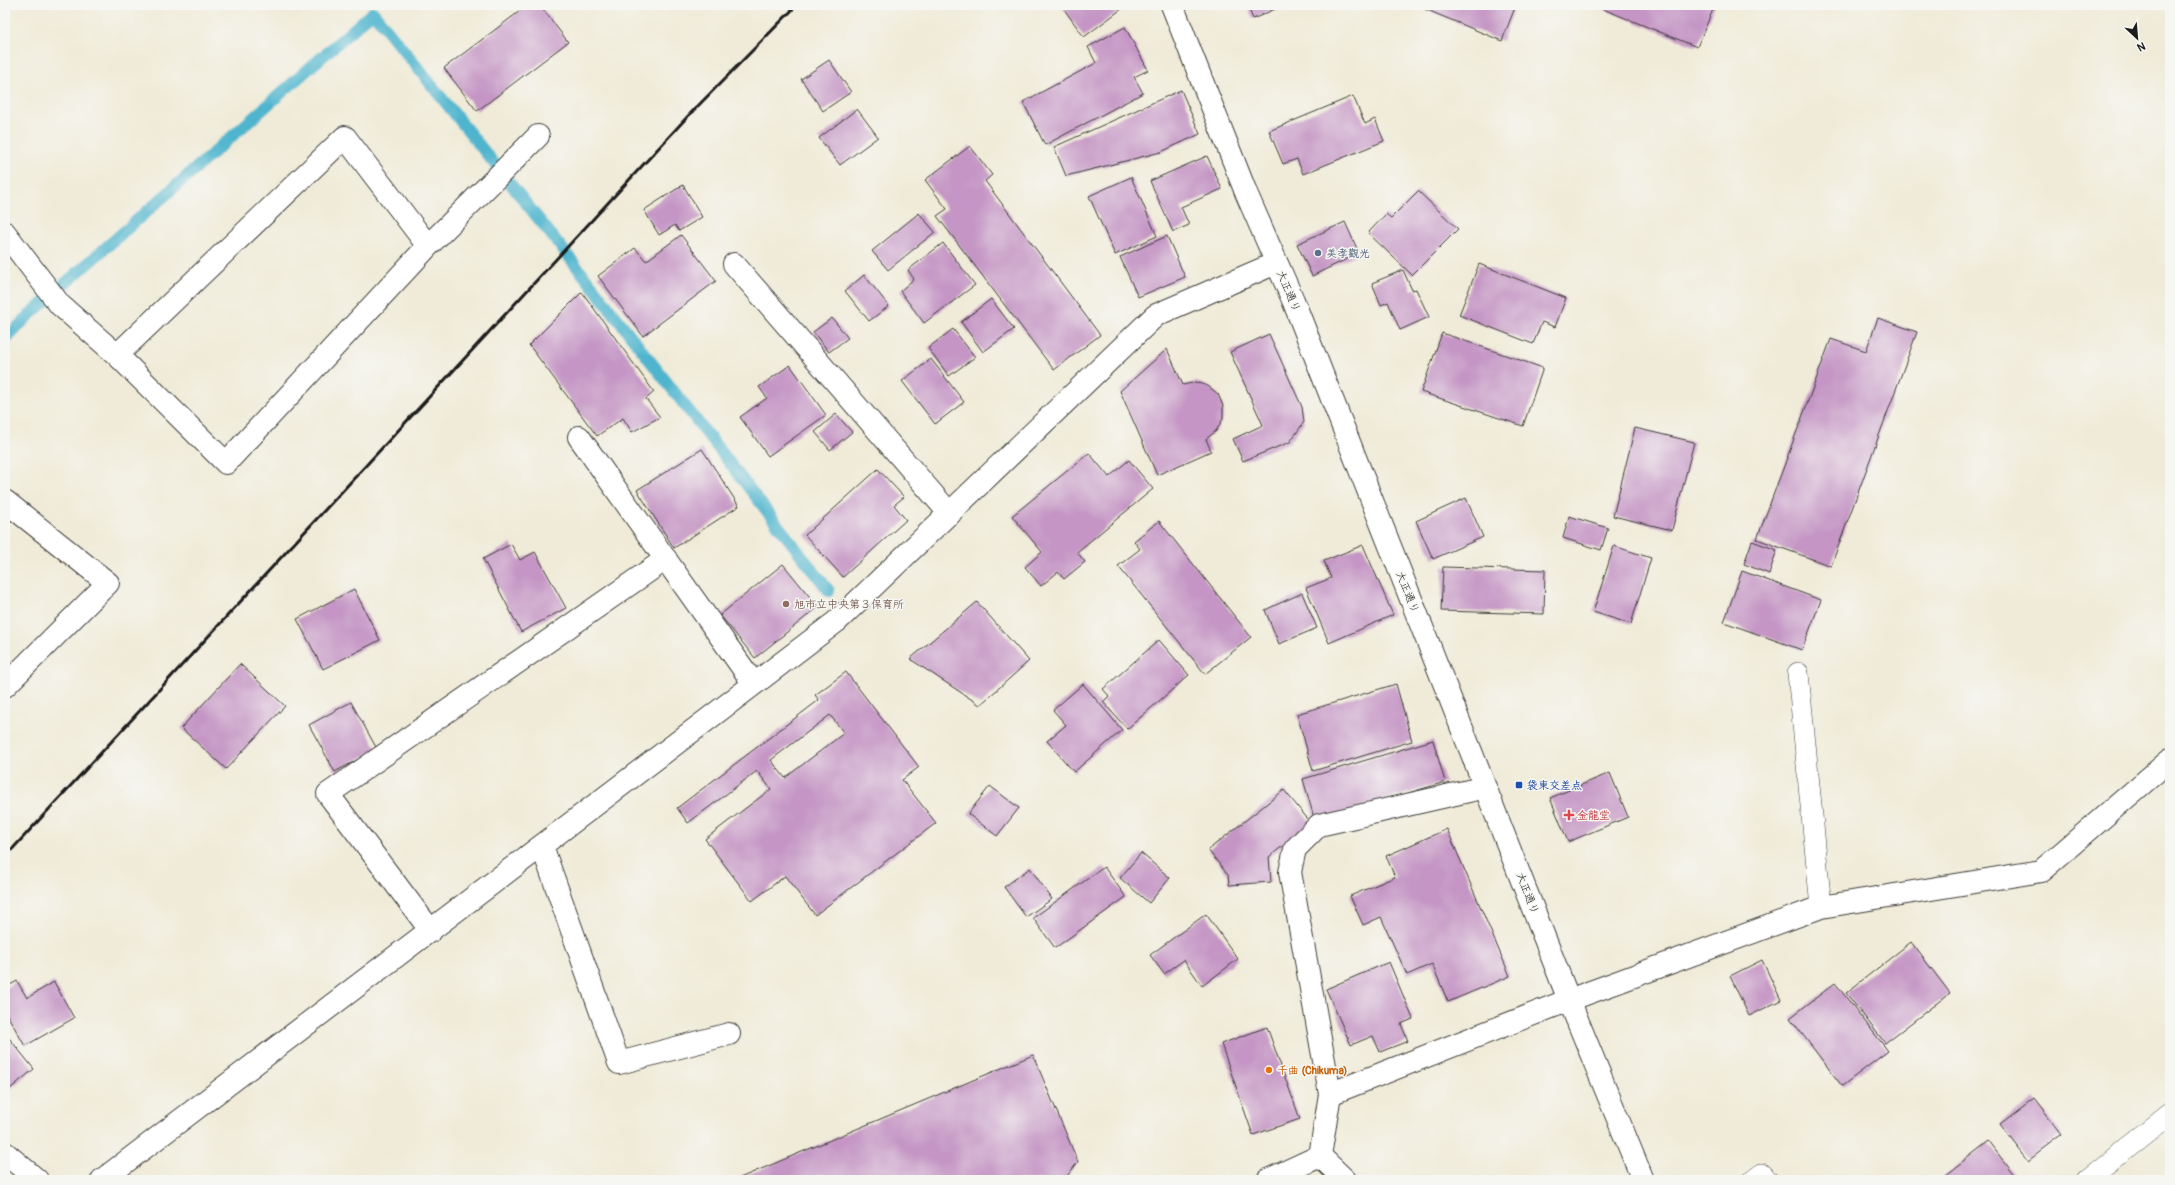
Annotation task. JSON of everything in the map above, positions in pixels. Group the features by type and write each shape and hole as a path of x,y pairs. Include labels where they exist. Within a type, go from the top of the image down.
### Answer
{"street":[{"name":"大正通り","path":"1172,5 1276,263 1296,307 1569,1000 1643,1180"},
{"path":"5,233 60,305 117,355 226,463 428,246 538,136"},
{"path":"117,355 345,137 428,246"},
{"path":"102,1180 838,621 1156,315 1276,263"},
{"path":"734,264 950,514"},
{"path":"579,437 754,684"},
{"path":"5,502 108,583 5,686"},
{"path":"430,931 328,794 666,559"},
{"path":"1330,1094 1569,1000 1821,907 2040,871 2170,760"},
{"path":"1320,1156 1330,1094 1290,872 1295,849 1319,825 1486,787"},
{"path":"542,846 620,1063 729,1034"},
{"path":"5,1153 38,1180"},
{"path":"1268,1180 1320,1156"},
{"path":"1320,1156 1345,1180"}],"lane":[{"path":"1798,673 1821,907"},
{"path":"2087,1180 2170,1114"},
{"path":"1754,1180 1762,1174 1767,1180"}],"building":[{"path":"528,5 540,5 568,42 477,111 444,68"},
{"path":"1061,5 1127,5 1084,37"},
{"path":"1247,5 1284,5 1253,19"},
{"path":"1415,5 1516,5 1502,41"},
{"path":"1593,5 1715,5 1697,47"},
{"path":"1125,27 1148,70 1134,77 1143,93 1045,145 1023,102 1096,63 1088,47"},
{"path":"829,60 851,92 823,111 801,79"},
{"path":"1181,90 1200,134 1161,152 1066,176 1054,147"},
{"path":"1353,96 1365,124 1375,119 1384,141 1303,174 1297,159 1283,164 1269,131"},
{"path":"857,109 878,137 840,165 819,138"},
{"path":"970,146 992,175 985,181 1100,335 1054,370 937,216 947,209 925,180"},
{"path":"1207,156 1222,189 1181,207 1189,225 1173,232 1150,181"},
{"path":"1131,177 1157,236 1115,255 1089,196"},
{"path":"683,185 702,217 679,231 675,225 659,235 644,210"},
{"path":"1418,191 1458,229 1412,275 1368,233 1386,214 1391,218"},
{"path":"919,213 935,232 888,270 872,251"},
{"path":"1345,222 1359,253 1312,276 1297,244"},
{"path":"681,235 716,281 643,336 598,276 635,248 646,261"},
{"path":"1167,236 1185,277 1138,297 1120,257"},
{"path":"943,243 975,285 924,323 900,291 914,279 908,270"},
{"path":"1479,264 1566,298 1555,327 1542,322 1533,344 1459,315"},
{"path":"1403,270 1412,290 1416,289 1429,317 1400,330 1388,302 1381,305 1372,283"},
{"path":"864,275 889,306 869,321 845,291"},
{"path":"582,292 654,392 646,399 660,417 632,432 623,418 597,436 529,345"},
{"path":"991,299 1014,329 983,352 961,322"},
{"path":"832,318 848,338 829,352 813,332"},
{"path":"1878,318 1917,332 1831,566 1757,539 1831,339 1866,351"},
{"path":"953,329 975,357 949,376 928,348"},
{"path":"1442,333 1543,368 1523,426 1421,392"},
{"path":"1269,334 1302,407 1304,422 1290,442 1243,461 1233,439 1263,425 1230,352"},
{"path":"1167,349 1183,385 1196,382 1208,386 1218,394 1223,406 1223,419 1216,431 1206,439 1211,451 1157,475 1120,391"},
{"path":"931,359 964,402 935,424 902,381"},
{"path":"790,365 826,415 768,456 740,417 767,398 759,387"},
{"path":"836,414 852,432 830,450 815,432"},
{"path":"1635,428 1694,442 1672,530 1613,516"},
{"path":"702,449 739,506 674,548 637,490"},
{"path":"1089,453 1109,477 1129,460 1153,489 1077,552 1085,562 1064,579 1058,572 1041,586 1025,567 1042,552 1012,516"},
{"path":"878,469 904,497 894,505 906,520 843,577 805,535"},
{"path":"1466,498 1483,537 1433,559 1416,521"},
{"path":"1569,516 1608,528 1601,550 1563,538"},
{"path":"1159,521 1251,637 1205,674 1118,566 1140,549 1134,541"},
{"path":"1752,541 1777,550 1769,574 1744,564"},
{"path":"511,544 520,560 535,552 566,608 521,632 483,559"},
{"path":"1363,545 1393,615 1329,643 1306,588 1331,578 1324,561"},
{"path":"1614,546 1651,558 1631,624 1593,612"},
{"path":"783,564 818,607 755,658 720,615"},
{"path":"1443,567 1545,570 1544,614 1441,611"},
{"path":"1742,571 1821,600 1802,650 1724,622"},
{"path":"354,589 380,640 323,669 297,619"},
{"path":"1302,593 1317,628 1279,644 1265,610"},
{"path":"977,602 1029,661 980,705 910,659"},
{"path":"1159,640 1189,675 1127,729 1103,702 1109,696 1103,689"},
{"path":"240,664 285,706 226,769 181,728"},
{"path":"846,672 919,767 902,780 936,823 815,915 785,876 752,901 705,839 771,789 757,771 688,823 677,808 819,700 815,695","holes":["830,715 844,733 785,778 771,760"]},
{"path":"1083,684 1122,730 1074,772 1047,741 1066,725 1053,710"},
{"path":"1396,684 1412,741 1313,771 1297,714"},
{"path":"351,702 377,749 335,772 309,725"},
{"path":"1433,740 1445,782 1315,821 1303,779"},
{"path":"1610,773 1628,817 1568,842 1550,798"},
{"path":"990,786 1019,808 997,836 968,814"},
{"path":"1284,790 1311,823 1269,857 1271,882 1229,885 1228,875 1208,850"},
{"path":"1447,829 1510,976 1448,1002 1432,964 1407,975 1381,917 1363,925 1350,896 1395,877 1386,856"},
{"path":"1141,853 1170,878 1149,903 1120,878"},
{"path":"1104,867 1126,897 1055,948 1033,918"},
{"path":"1030,868 1052,899 1026,917 1004,887"},
{"path":"1206,914 1238,959 1202,986 1184,960 1164,974 1150,955"},
{"path":"1911,942 1950,993 1885,1043 1846,993"},
{"path":"1762,960 1781,1000 1749,1016 1730,976"},
{"path":"1389,962 1413,1019 1401,1024 1408,1041 1380,1052 1373,1036 1351,1045 1326,989"},
{"path":"17,981 27,998 54,982 74,1018 25,1046 5,1011 5,988"},
{"path":"1835,983 1888,1051 1842,1086 1790,1018"},
{"path":"1267,1027 1300,1119 1253,1135 1221,1044"},
{"path":"5,1033 34,1069 5,1093"},
{"path":"1033,1055 1078,1162 1064,1180 735,1180"},
{"path":"2034,1098 2062,1134 2028,1160 2000,1124"},
{"path":"1989,1142 2018,1180 1940,1180"}],"waterway":[{"path":"5,341 26,318 373,12 589,282 829,591"}],"railway":[{"path":"5,857 689,115 797,5"}],"place":[{"name":"美孝觀光","path":"1318,253"},
{"name":"旭市立中央第３保育所","path":"786,604"},
{"name":"袋東交差点","path":"1519,785"},
{"name":"金龍堂","path":"1569,815"},
{"name":"千曲 (Chikuma)","path":"1269,1070"}]}
